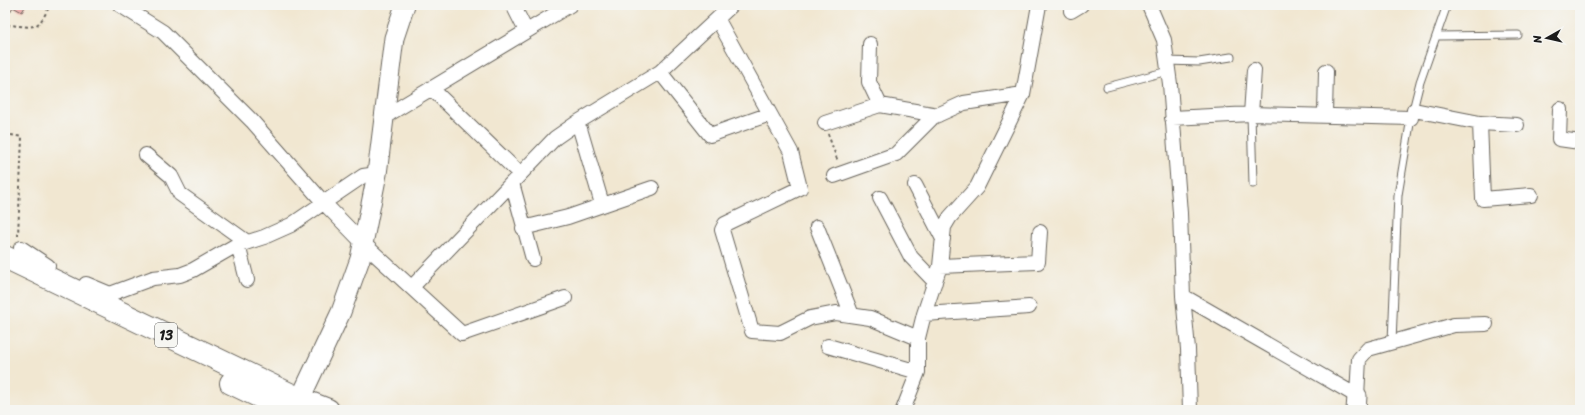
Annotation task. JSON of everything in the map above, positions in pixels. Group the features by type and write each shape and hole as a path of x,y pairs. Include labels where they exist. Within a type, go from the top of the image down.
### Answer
{"main road":[{"name":"13","path":"13,253 294,406"},
{"name":"13","path":"5,273 294,406 328,410"}],"street":[{"path":"120,5 141,17 168,38 252,121 324,203 364,244 462,334 566,298"},
{"path":"294,406 341,312 364,244 377,174 394,38 405,5"},
{"path":"513,5 526,31"},
{"path":"384,117 570,5"},
{"path":"412,287 555,138 578,122 660,72 718,20 732,5"},
{"path":"902,410 918,372 918,338 924,314 940,266 944,227 950,217 977,187 1023,94 1038,5"},
{"path":"1149,5 1164,40 1167,66 1180,213 1183,296 1188,349 1190,410"},
{"path":"718,20 791,152 800,188 725,224 722,230 752,331 780,333 810,318 836,313 870,318 918,338"},
{"path":"870,44 869,82 880,105"},
{"path":"1251,114 1254,70"},
{"path":"1325,114 1326,71"},
{"path":"660,72 710,135 770,114"},
{"path":"431,88 516,179 523,228 533,259"},
{"path":"838,175 896,154 933,117 964,103 1023,94"},
{"path":"825,124 880,105 938,115"},
{"path":"1560,109 1559,139 1580,142"},
{"path":"1172,118 1251,114 1412,114 1517,125"},
{"path":"578,122 602,204"},
{"path":"1480,122 1483,199 1531,195"},
{"path":"146,154 171,176 180,194 242,244 247,280"},
{"path":"46,271 110,294 153,278 180,275 193,270 242,244 291,225 363,176 377,174"},
{"path":"915,185 943,238"},
{"path":"523,228 568,217 652,188"},
{"path":"880,198 911,257 935,282"},
{"path":"817,227 852,315"},
{"path":"940,266 1038,262 1040,232"},
{"path":"1183,296 1356,403 1359,359 1368,349 1454,325 1486,324"},
{"path":"924,314 1029,307"},
{"path":"828,346 918,372"}],"lane":[{"path":"1392,342 1398,195 1412,114 1420,82 1448,5"},
{"path":"1437,36 1518,35"},
{"path":"1108,87 1167,66 1231,58"},
{"path":"1251,114 1253,184"}],"path":[{"path":"5,32 9,25 27,28 37,25 43,20 50,5"},
{"path":"825,124 838,175"},
{"path":"5,134 22,137 18,232 13,253"}],"building":[{"path":"5,5 26,5 22,12 13,7 5,20"}]}
